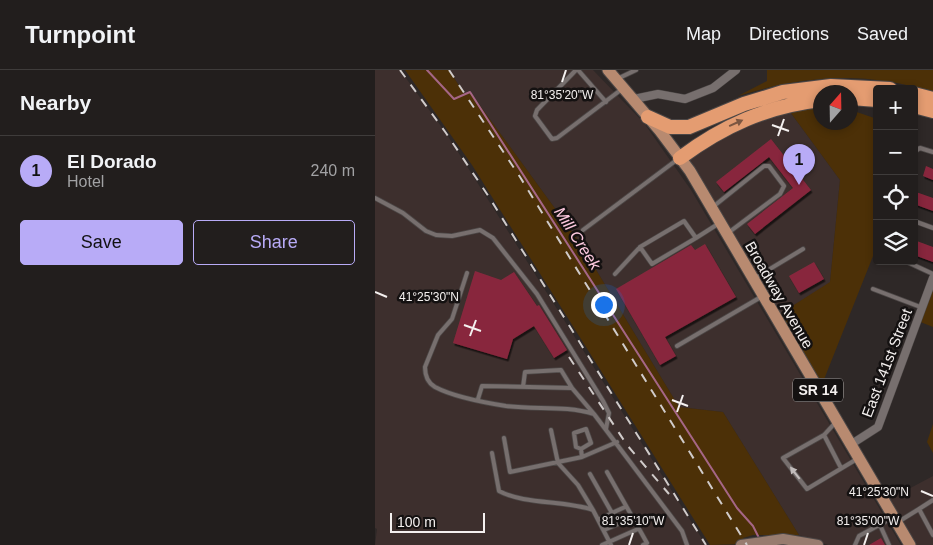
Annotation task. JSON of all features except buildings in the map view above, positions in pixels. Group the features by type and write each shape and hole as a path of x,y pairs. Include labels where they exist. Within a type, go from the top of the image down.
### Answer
{"highway":[{"path":"648,117 680,128 698,125 762,98 813,87 873,88"},
{"path":"918,95 933,99"},
{"path":"858,99 873,100"},
{"path":"680,158 724,128 745,119 780,107 813,101"},
{"path":"918,107 933,111"},
{"path":"680,158 699,132 725,113"}],"main road":[{"name":"Broadway Avenue","path":"608,70 634,98 680,158 727,234 910,545"}],"street":[{"path":"634,98 658,94 685,99 713,88 735,70"},
{"name":"East 141st Street","path":"850,445 878,427 933,278"},
{"path":"746,544 792,539 818,545"}],"lane":[{"path":"606,102 577,70 537,110 535,116 548,135 552,139 557,138 606,102 620,83 635,70"},
{"path":"918,149 920,148 933,152"},
{"path":"583,230 680,158"},
{"path":"711,208 764,166 769,166 782,182 784,186 780,194 727,234"},
{"path":"375,198 403,213 426,232 452,236 480,230 493,238 537,294 599,393 609,413 606,429"},
{"path":"615,274 640,247 684,221 696,238"},
{"path":"918,222 933,228"},
{"path":"640,247 652,264 720,223"},
{"path":"753,279 803,249"},
{"path":"914,265 933,274"},
{"path":"467,273 452,319 438,335 425,372 431,383 436,387 507,406 578,409 594,414"},
{"path":"873,288 923,308"},
{"path":"677,346 763,296"},
{"path":"523,387 525,372 561,370 571,388 617,442 682,530 687,545"},
{"path":"478,399 482,386 571,388"},
{"path":"837,422 824,435 783,458 807,488 858,458"},
{"path":"581,449 591,444 586,429 574,433 577,447 581,449 582,457"},
{"path":"551,430 558,463 578,484 600,519 610,544"},
{"path":"824,435 841,468"},
{"path":"504,438 510,472 582,457 617,442"},
{"path":"492,453 499,491 506,495 575,504 593,510"},
{"path":"607,472 631,518 647,543 643,545"},
{"path":"590,474 611,513"},
{"path":"855,545 859,536 880,524 895,520 919,509 933,500"},
{"path":"600,519 625,507"},
{"path":"919,509 933,535"},
{"path":"604,530 631,518"},
{"path":"880,524 889,545"},
{"path":"603,545 610,544 638,529"}],"shaded area":[{"path":"375,70 400,70 446,133 706,545 375,545 377,529 375,528"},
{"path":"405,70 449,70 465,95 470,92 578,240 679,407 723,412 799,535 753,535 743,538 746,544 710,545 472,165"},
{"path":"449,70 593,70 644,123 691,190 901,545 828,545 799,535 723,412 679,407 578,240 470,92 465,95"},
{"path":"767,70 933,70 933,92 918,88 918,85 859,78 835,78 788,84 738,96 767,81"},
{"path":"813,101 813,130 858,130 858,112 873,118 873,256 819,392 775,317 830,282 840,180 785,105"},
{"path":"785,105 840,180 830,283 775,317 680,158"},
{"path":"933,278 933,327 918,321"},
{"path":"933,424 933,453 927,442"},
{"path":"933,476 933,545 911,545 884,502"}],"waterway":[{"name":"Mill Creek","path":"427,70 454,99 470,92 737,508 753,526 759,538"}],"railway":[{"path":"400,70 446,133 489,197 706,545"},
{"path":"449,70 520,177 747,545"},
{"path":"569,357 627,445 669,494"}],"place":[{"name":"El Dorado","path":"799,185"}]}
